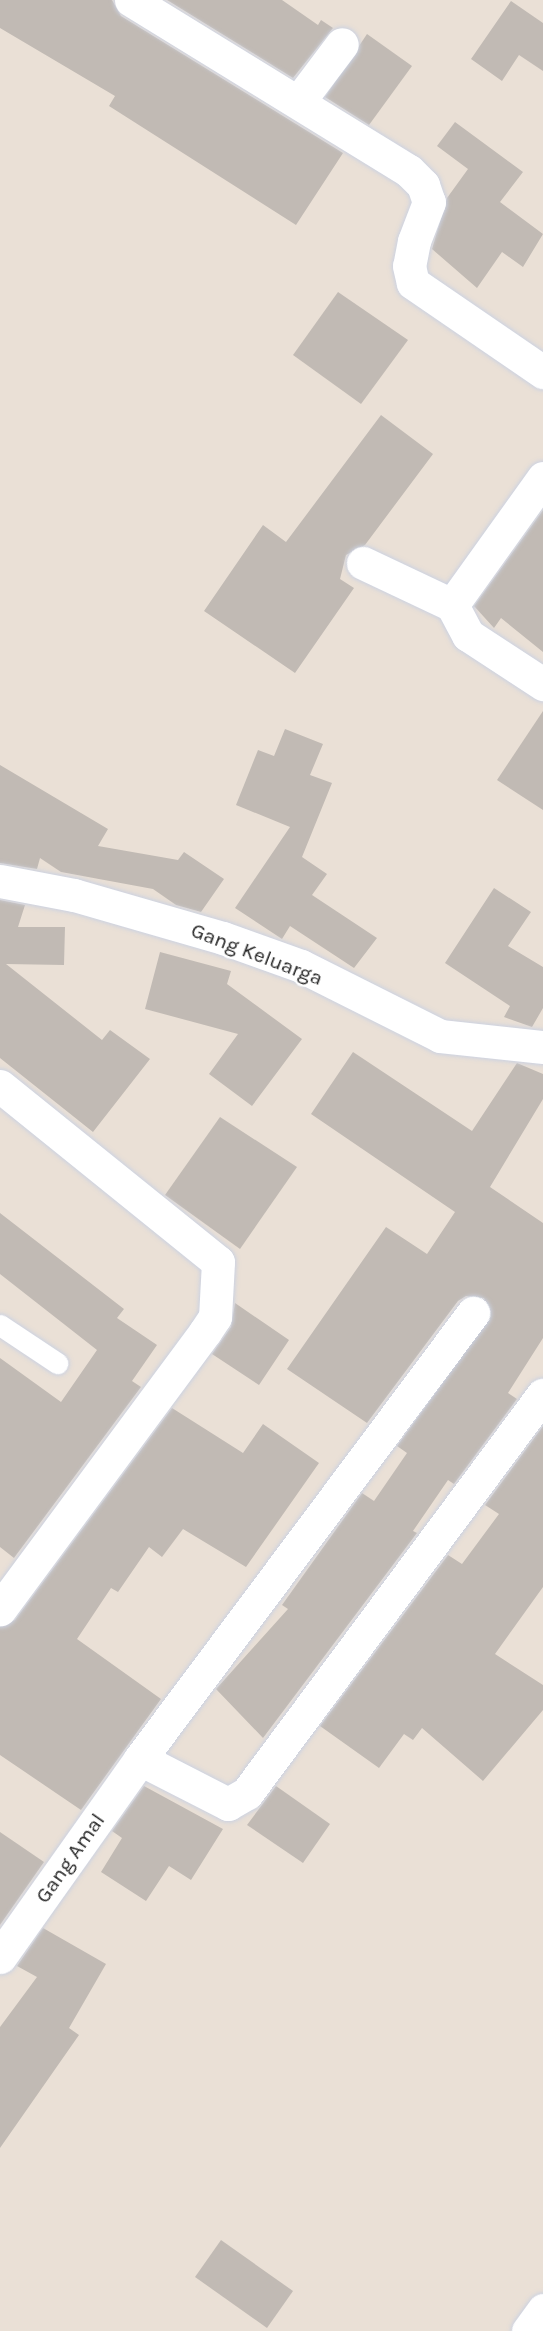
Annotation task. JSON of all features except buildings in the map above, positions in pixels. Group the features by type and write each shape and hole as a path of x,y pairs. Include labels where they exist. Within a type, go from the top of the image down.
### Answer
{"street":[{"path":"131,0 299,101 423,185 429,202 411,257 413,283 543,372"},
{"path":"299,101 342,44"},
{"path":"452,604 543,478"},
{"path":"363,563 452,604 468,635 543,684"},
{"name":"Gang Keluarga","path":"0,881 74,895 223,938 301,966 440,1036 543,1047"},
{"path":"0,1086 219,1262 210,1324 11,1573 0,1609"},
{"name":"Gang Amal","path":"0,1958 140,1759 473,1313"},
{"path":"140,1759 228,1804 247,1793 543,1395"},
{"path":"528,2331 543,2310"}],"lane":[{"path":"0,1325 57,1363"}]}
